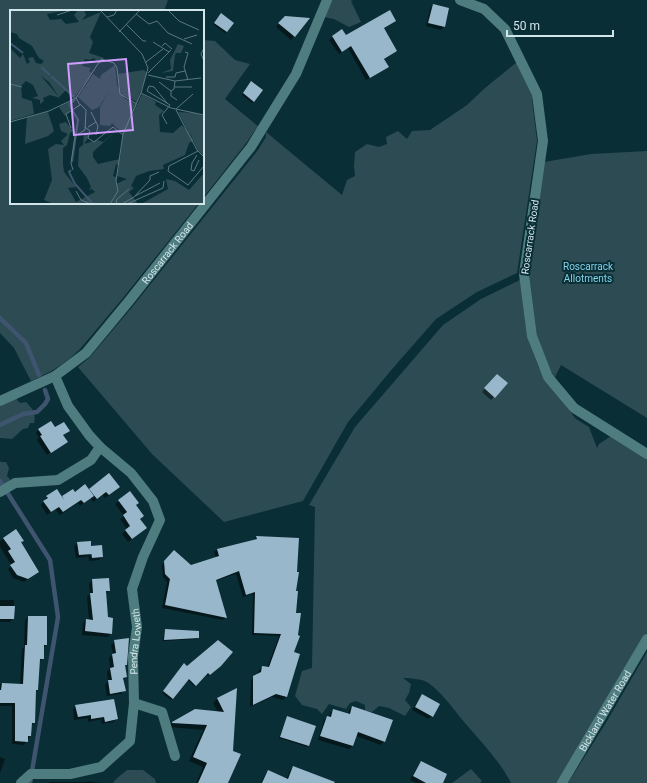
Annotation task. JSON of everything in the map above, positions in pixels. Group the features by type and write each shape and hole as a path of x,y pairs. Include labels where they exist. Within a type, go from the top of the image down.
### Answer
{"street":[{"name":"Roscarrack Road","path":"0,401 55,376 86,353 129,301 252,147 296,74 327,0"},
{"name":"Roscarrack Road","path":"460,0 484,9 505,28 537,94 543,142 524,274 532,336 548,377 574,408 647,454"},
{"name":"Pendra Loweth","path":"21,783 31,774 70,774 101,767 130,741 134,703 133,656 137,626 132,589 143,557 160,520 153,501 131,473 100,447 89,435 68,406 55,376"},
{"path":"0,492 15,483 58,480 91,460 100,447"},
{"name":"Bickland Water Road","path":"562,783 647,639"},
{"path":"134,703 162,712 175,756"}],"green space":[{"path":"0,0 168,0 164,10 10,10 10,204 198,204 80,349 57,367 31,381 14,348 0,333"},
{"path":"331,0 353,0 351,1 361,22 349,27 334,19 324,17"},
{"path":"204,40 215,41 235,60 250,64 225,99 259,127 255,130 204,197"},
{"path":"517,62 534,97 532,99 537,141 517,273 477,292 436,319 348,422 303,501 224,522 152,454 78,367 90,357 133,306 258,150 266,137 266,132 342,195 347,180 355,176 355,152 367,144 379,147 387,144 386,137 398,131 407,139 412,131 430,130 467,105"},
{"name":"Roscarrack Allotments","path":"647,151 647,418 561,365 554,379 537,336 529,273 544,162 591,154"},
{"path":"520,280 528,338 538,366 545,379 576,419 589,427 597,448 599,444 611,436 647,458 647,633 558,783 511,783 496,759 438,691 425,681 403,678 411,684 409,693 405,700 411,707 405,716 389,708 379,706 372,712 365,711 365,705 356,701 350,703 346,709 329,704 322,714 317,709 302,705 295,696 302,671 312,668 315,507 309,505 355,427 443,325 481,299"},
{"path":"17,396 17,400 20,403 26,402 32,409 35,416 34,423 30,423 28,428 23,429 12,439 0,438 0,403"},
{"path":"0,461 6,462 9,468 7,476 10,479 9,485 0,490"},
{"path":"647,652 647,783 568,783 604,726"},
{"path":"471,769 482,781 480,783 452,783"},
{"path":"127,770 143,770 155,779 156,783 113,783"}],"building":[{"path":"433,4 449,8 445,27 428,23"},
{"path":"390,10 396,21 384,28 397,51 384,59 389,67 370,78 351,46 342,52 332,36 342,29 346,35"},
{"path":"221,13 234,23 227,32 214,23"},
{"path":"285,16 310,18 295,37 278,23"},
{"path":"251,81 263,90 254,102 243,93"},
{"path":"497,374 508,383 495,398 484,388"},
{"path":"51,421 55,427 64,422 70,431 63,435 68,442 51,453 40,436 42,435 38,429"},
{"path":"109,473 120,487 109,495 106,492 97,499 89,489"},
{"path":"85,484 94,496 84,503 81,500 63,512 59,507 51,512 43,501 48,498 46,496 57,489 64,500 62,496 73,489 75,492"},
{"path":"130,491 139,503 136,505 144,516 140,519 147,528 132,539 125,530 130,526 123,515 127,512 118,500"},
{"path":"16,529 24,541 21,542 39,572 28,579 17,575 10,565 15,562 8,551 11,549 3,538"},
{"path":"256,536 299,538 297,572 299,572 296,591 298,591 296,613 301,613 298,635 300,636 294,652 300,654 287,697 276,694 253,705 253,676 261,672 262,666 269,667 281,634 254,633 255,592 246,595 239,571 216,580 227,618 165,605 170,579 165,574 164,561 174,550 191,565 219,556 217,549 257,539"},
{"path":"91,541 91,546 102,545 103,557 92,558 92,554 79,555 77,542"},
{"path":"109,578 110,591 106,591 108,617 113,618 112,634 85,631 86,619 93,620 90,593 93,593 92,579"},
{"path":"0,606 15,606 14,619 0,619"},
{"path":"28,616 47,616 47,645 44,645 44,659 40,659 38,690 36,690 35,723 32,723 31,736 28,736 28,742 15,741 15,703 0,703 0,690 2,683 23,684"},
{"path":"165,629 199,631 199,638 164,640"},
{"path":"129,638 127,665 125,665 127,677 123,678 126,691 110,694 108,680 112,680 110,668 114,667 112,654 116,653 114,640"},
{"path":"218,640 233,652 221,666 210,675 208,673 196,686 189,679 173,699 163,691 184,663 187,666"},
{"path":"237,688 233,751 241,754 228,783 198,783 207,763 193,757 207,725 172,722 195,709 224,712 217,698"},
{"path":"422,694 440,704 433,717 415,707"},
{"path":"114,699 118,719 105,722 104,717 91,719 91,715 78,717 75,705"},
{"path":"352,706 393,720 385,742 358,732 353,746 320,736 327,716 331,717 333,709 350,714"},
{"path":"287,716 316,726 309,746 280,737"},
{"path":"421,761 447,774 443,783 426,783 413,776"},
{"path":"293,766 335,782 262,783 268,770 288,779"}],"waterway":[{"path":"0,318 26,343 39,375"},
{"path":"0,425 23,414 37,412 48,399 45,390"},
{"path":"0,481 50,560 58,617 30,783"}]}
